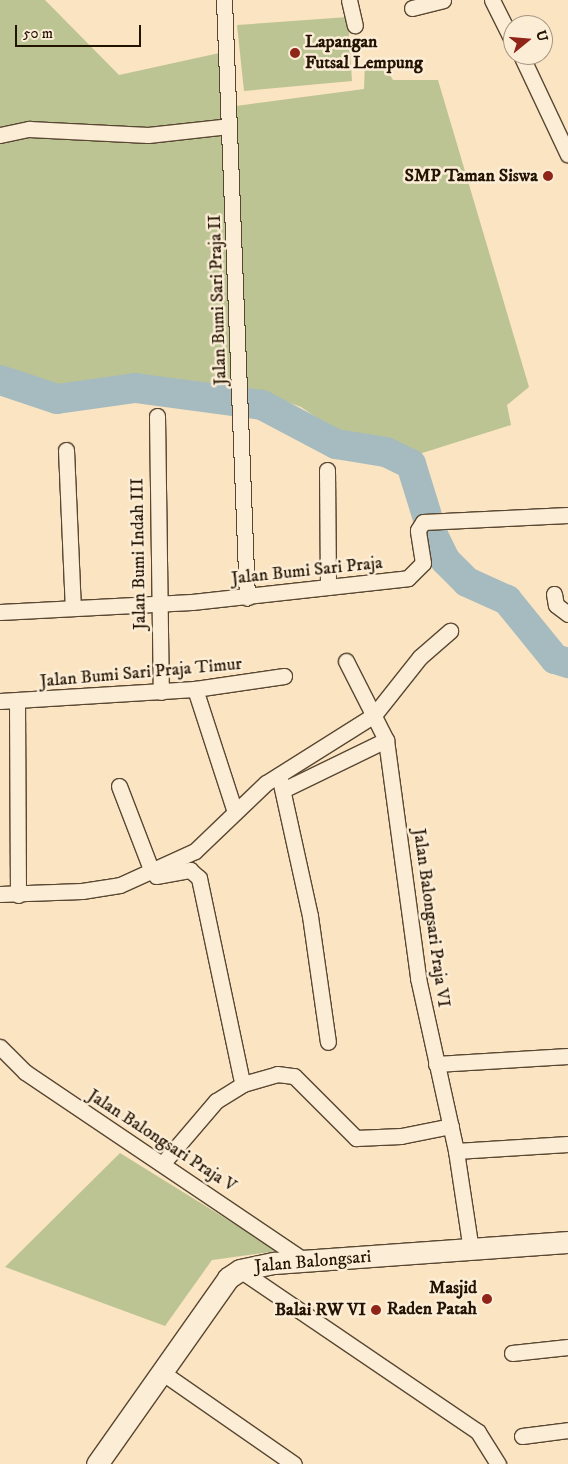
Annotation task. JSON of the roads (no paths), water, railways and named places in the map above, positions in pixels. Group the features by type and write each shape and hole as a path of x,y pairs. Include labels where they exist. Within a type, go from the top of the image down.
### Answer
{"street":[{"name":"Jalan Bumi Sari Praja II","path":"224,0 242,418 246,598"},
{"path":"349,0 355,25"},
{"path":"412,8 442,0"},
{"path":"492,0 503,22"},
{"path":"526,65 568,154"},
{"path":"0,135 29,129 148,135 229,126"},
{"name":"Jalan Bumi Indah III","path":"157,416 157,605 161,692"},
{"path":"66,450 73,608"},
{"path":"327,470 328,587"},
{"name":"Jalan Bumi Sari Praja","path":"0,612 157,605 246,598 412,577 423,563 418,530 429,522 568,515"},
{"path":"554,594 556,605 568,614"},
{"path":"146,875 195,851 235,812 282,783 375,718 420,657 450,631"},
{"path":"346,661 375,718"},
{"name":"Jalan Bumi Sari Praja Timur","path":"0,701 16,702 161,692 284,676"},
{"path":"195,689 235,812"},
{"path":"16,702 18,895"},
{"name":"Jalan Balongsari Praja VI","path":"375,718 385,738 418,978 456,1151 471,1250"},
{"path":"282,783 385,738"},
{"path":"282,783 310,916 328,1042"},
{"path":"119,786 146,875"},
{"path":"0,894 18,895 82,891 146,875 190,870 200,878 241,1078"},
{"name":"Jalan Balongsari Praja V","path":"0,1048 25,1072 163,1163 307,1262"},
{"path":"436,1064 568,1056"},
{"path":"163,1163 216,1101 242,1084 276,1074 294,1076 356,1138 401,1136 451,1126"},
{"path":"456,1151 568,1144"},
{"name":"Jalan Balongsari","path":"98,1464 160,1371 228,1278 240,1270 307,1262 568,1242"},
{"path":"240,1270 478,1432 498,1464"},
{"path":"512,1352 568,1347"},
{"path":"160,1371 294,1464"},
{"path":"522,1436 568,1430"}],"waterway":[{"path":"0,380 57,399 135,388 262,405 336,444 386,452 411,464 433,535 445,560 467,582 507,600 555,659 568,663"}],"place":[{"name":"Lapangan Futsal Lempung","path":"295,53"},
{"name":"SMP Taman Siswa","path":"548,176"},
{"name":"Masjid Raden Patah","path":"487,1299"},
{"name":"Balai RW VI","path":"376,1310"}]}
